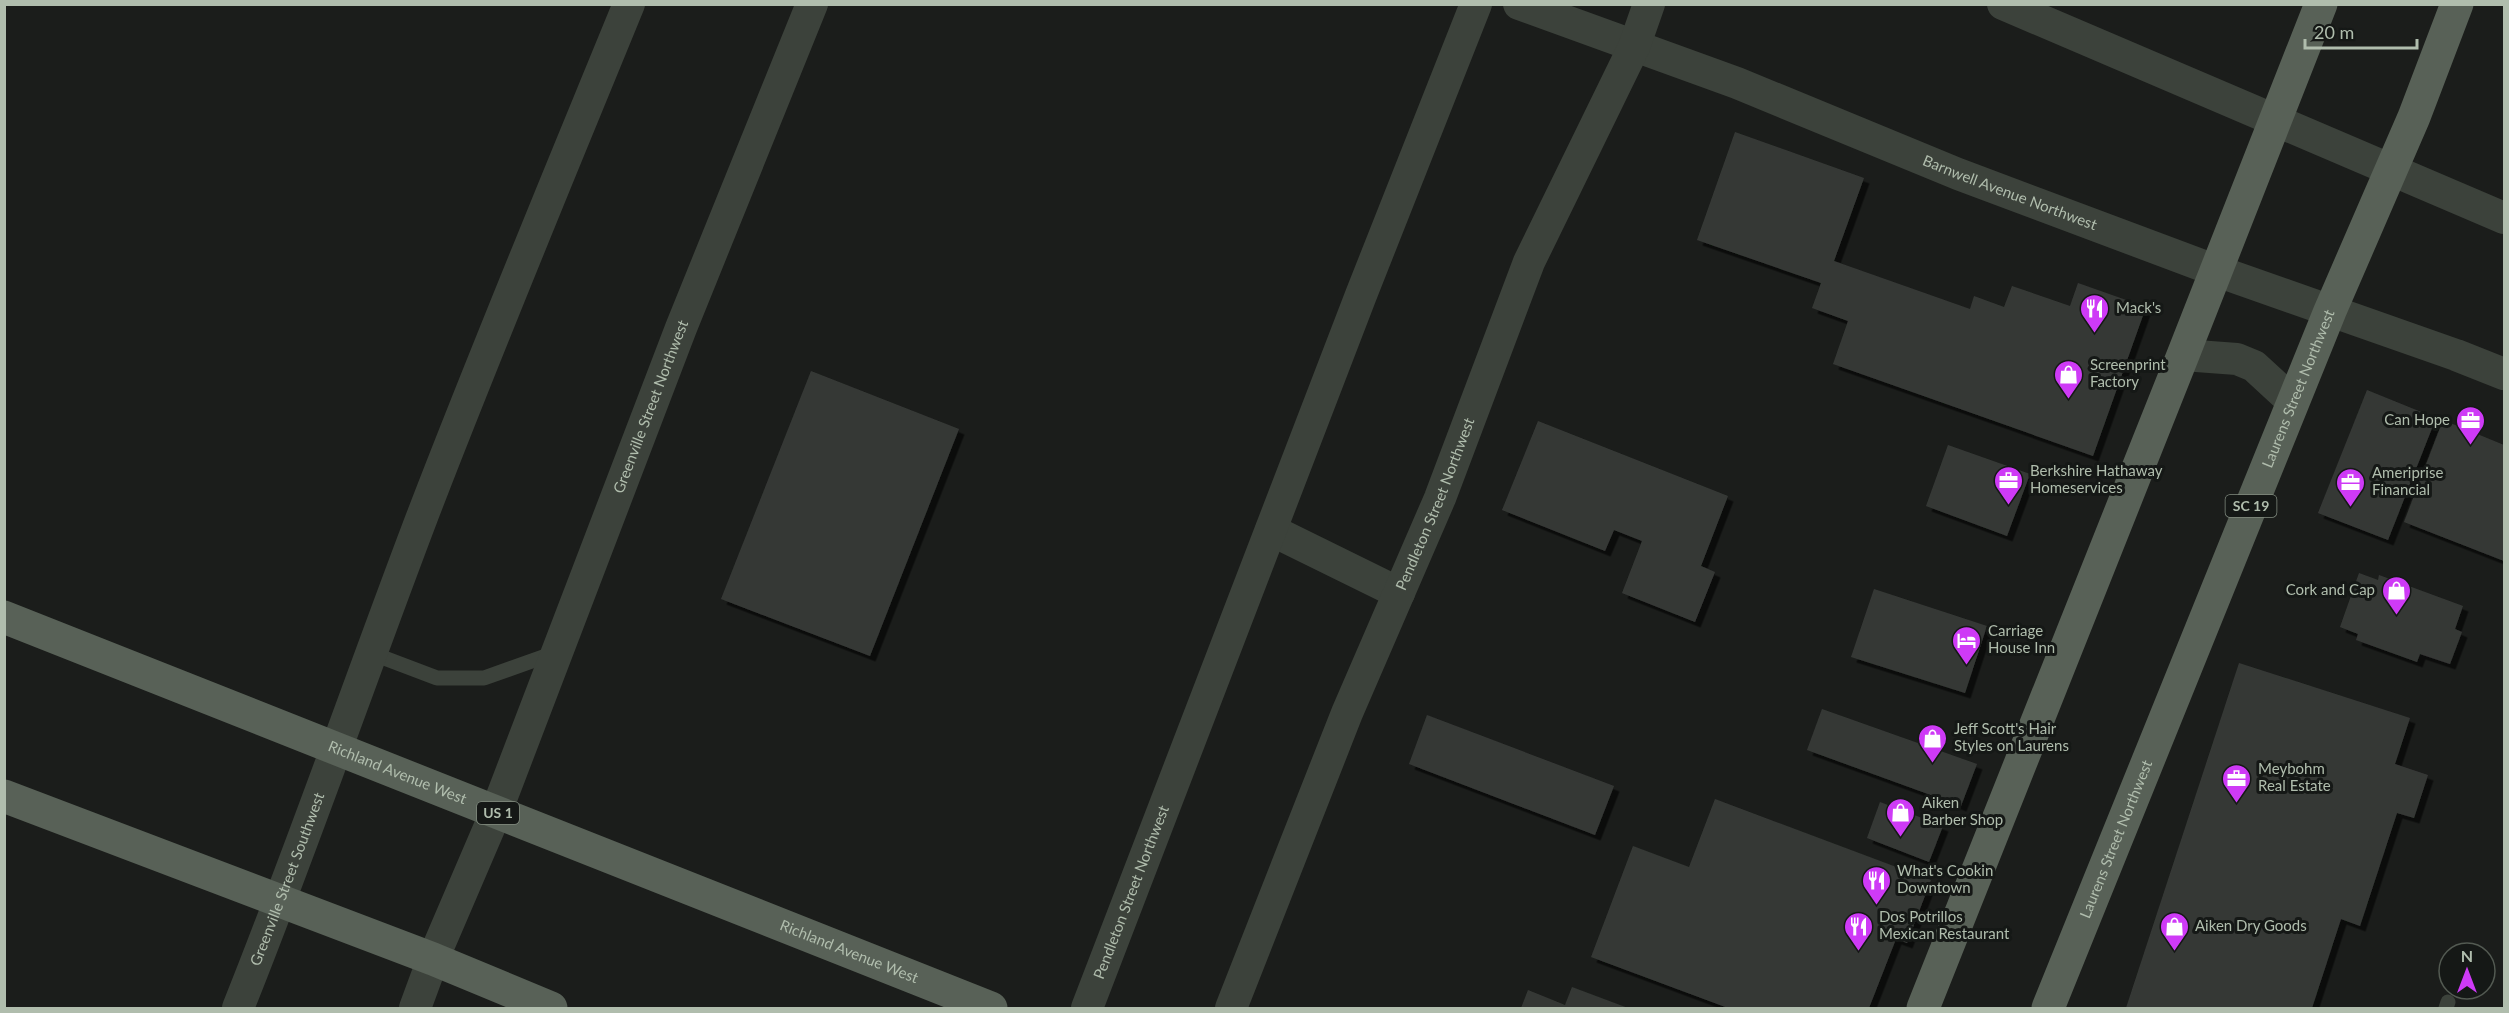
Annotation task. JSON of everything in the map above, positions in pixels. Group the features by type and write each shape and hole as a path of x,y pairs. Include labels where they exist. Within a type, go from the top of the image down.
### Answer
{"main road":[{"path":"1923,1008 2184,355 2320,4"},
{"name":"Laurens Street Northwest","path":"2048,1008 2330,311 2414,117 2457,4"},
{"name":"Richland Avenue West","path":"4,617 991,1008"},
{"path":"4,796 433,959 551,1008"}],"street":[{"path":"335,748 432,491 629,4"},
{"name":"Greenville Street Northwest","path":"496,812 681,328 812,4"},
{"name":"Pendleton Street Northwest","path":"1087,1008 1476,4"},
{"name":"Barnwell Avenue Northwest","path":"1519,4 1737,83 1958,174 2217,271 2505,374"},
{"name":"Pendleton Street Northwest","path":"1231,1008 1347,713 1440,498 1529,262 1634,47 1649,4"},
{"path":"2003,4 2505,218"},
{"path":"2184,355 2237,359 2254,366 2293,402"},
{"path":"1271,530 1399,593"},
{"name":"Greenville Street Southwest","path":"238,1008 280,902 335,748"},
{"path":"415,1008 433,959 496,812"}],"lane":[{"path":"371,653 437,678 484,678 558,652"}],"building":[{"path":"1735,132 1864,178 1834,261 1970,309 1974,296 2004,307 2012,286 2070,306 2078,283 2146,307 2093,456 1833,364 1848,321 1812,308 1821,283 1697,240"},
{"path":"811,371 959,429 870,656 721,599"},
{"path":"2367,390 2436,418 2388,540 2318,513"},
{"path":"2443,420 2504,445 2504,561 2404,522"},
{"path":"1538,421 1728,496 1701,566 1715,572 1695,622 1622,593 1642,541 1614,530 1605,551 1502,510"},
{"path":"1948,445 2030,474 2007,536 1926,506"},
{"path":"2359,573 2378,580 2379,575 2463,606 2455,629 2462,632 2450,664 2420,654 2417,662 2356,640 2358,634 2340,627"},
{"path":"1874,589 1987,626 1965,693 1851,657"},
{"path":"2239,663 2410,718 2395,764 2428,775 2414,818 2397,813 2360,926 2341,919 2312,1008 2126,1008"},
{"path":"1822,709 1977,764 1961,806 1807,750"},
{"path":"1427,715 1614,786 1595,835 1409,764"},
{"path":"1715,799 1931,880 1907,943 1896,939 1869,1008 1728,1008 1591,957 1633,846 1689,867"},
{"path":"1880,802 1943,826 1929,862 1867,838"},
{"path":"1572,987 1628,1008 1521,1008 1528,990 1565,1005"}],"place":[{"name":"Mack's","path":"2095,334"},
{"name":"Screenprint Factory","path":"2069,400"},
{"name":"Can Hope","path":"2471,446"},
{"name":"Berkshire Hathaway Homeservices","path":"2009,506"},
{"name":"Ameriprise Financial","path":"2351,508"},
{"name":"Cork and Cap","path":"2396,616"},
{"name":"Carriage House Inn","path":"1967,666"},
{"name":"Jeff Scott's Hair Styles on Laurens","path":"1933,764"},
{"name":"Meybohm Real Estate","path":"2237,804"},
{"name":"Aiken Barber Shop","path":"1901,838"},
{"name":"What's Cookin Downtown","path":"1876,906"},
{"name":"Dos Potrillos Mexican Restaurant","path":"1858,952"},
{"name":"Aiken Dry Goods","path":"2174,952"}]}
